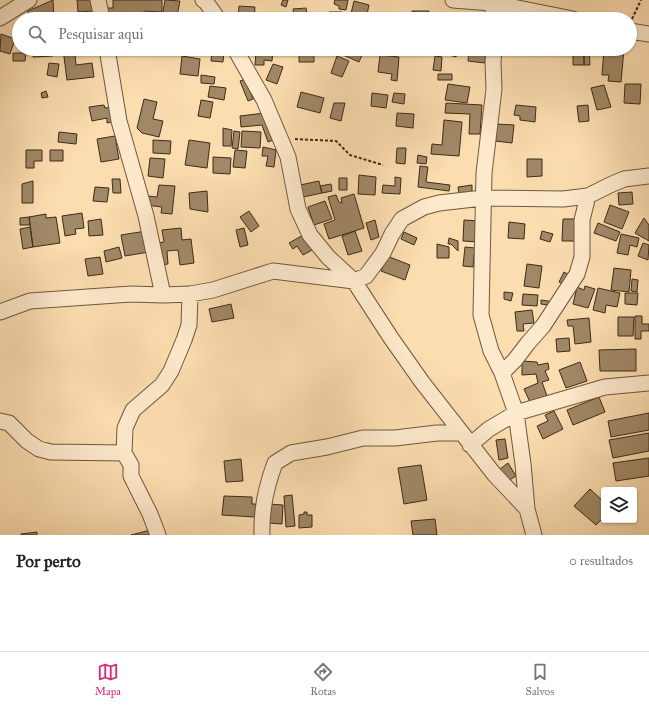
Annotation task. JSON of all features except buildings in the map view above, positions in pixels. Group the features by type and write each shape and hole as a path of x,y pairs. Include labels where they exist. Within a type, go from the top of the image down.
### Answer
{"street":[{"path":"0,18 29,0"},
{"path":"98,0 101,12"},
{"path":"203,0 213,12"},
{"path":"454,0 492,3 538,12"},
{"path":"492,3 493,12"},
{"path":"637,32 649,34"},
{"path":"109,56 119,121 146,216 163,295"},
{"path":"239,56 264,100 288,157 298,208 310,235 328,257 354,281 390,338 422,382 494,474 527,509"},
{"path":"493,56 494,89 484,173 481,315 491,352 502,374 516,413 527,509 534,535"},
{"path":"0,312 30,301 131,294 190,294 213,290 273,270 354,281 366,276 383,253 392,234 402,219 424,207 440,203 483,198 563,199 588,196 624,179 649,176"},
{"path":"502,374 543,326 577,274 582,257 582,220 588,196"},
{"path":"158,535 150,514 131,476 131,465 124,453 125,428 133,410 162,385 171,371 189,325 190,294"},
{"path":"470,444 489,429 516,413 605,387 649,383"},
{"path":"0,421 9,423 27,441 39,449 51,452 124,453"},
{"path":"262,535 261,522 264,496 275,463 291,453 327,447 364,438 395,438 437,433 461,433"}],"path":[{"path":"636,12 641,0"},
{"path":"280,138 336,141 350,155 383,164"}]}
